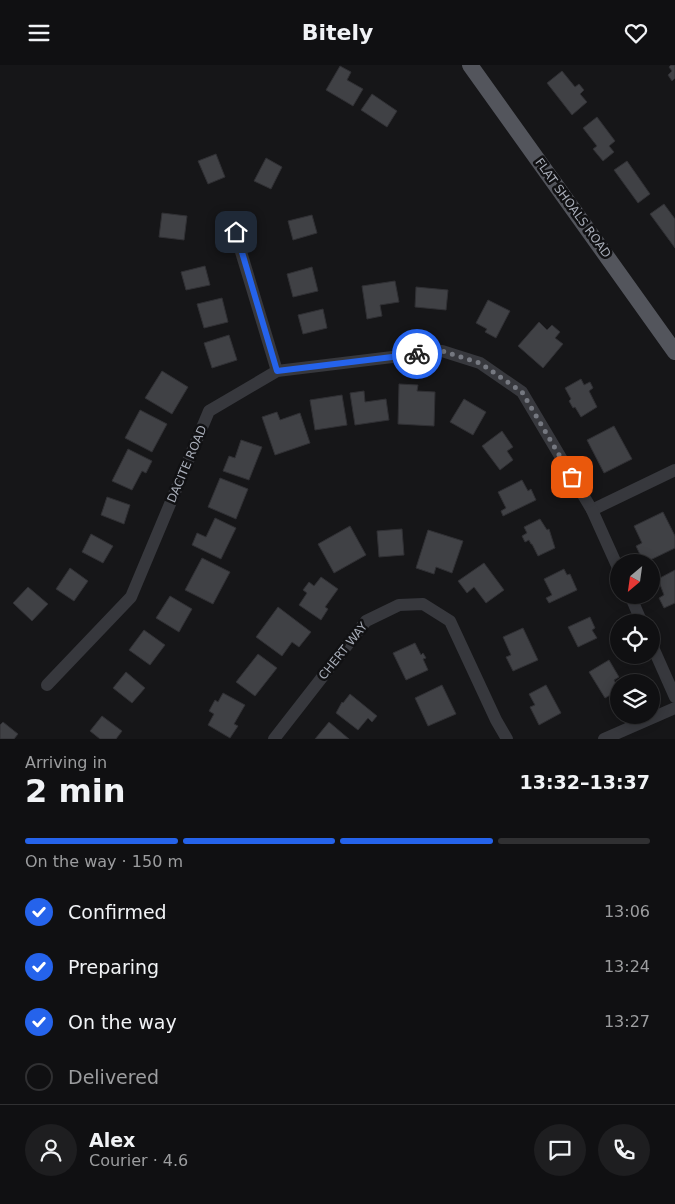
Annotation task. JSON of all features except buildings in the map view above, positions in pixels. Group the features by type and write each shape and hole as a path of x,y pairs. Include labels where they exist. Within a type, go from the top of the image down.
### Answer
{"main road":[{"name":"FLAT SHOALS ROAD","path":"470,65 675,352"}],"street":[{"path":"236,232 277,371"},
{"name":"DACITE ROAD","path":"47,685 131,597 209,411 277,371 442,351 480,363 522,392 592,510 612,554"},
{"path":"592,510 675,470"},
{"name":"CHERT WAY","path":"274,739 366,621 398,605 423,604 450,621 496,721 507,739"},
{"path":"660,663 675,697"},
{"path":"604,739 675,708"}],"way so far":[{"path":"417,354 442,351 480,363 522,392 572,477"}],"route":[{"path":"236,232 277,371 417,354"}]}
